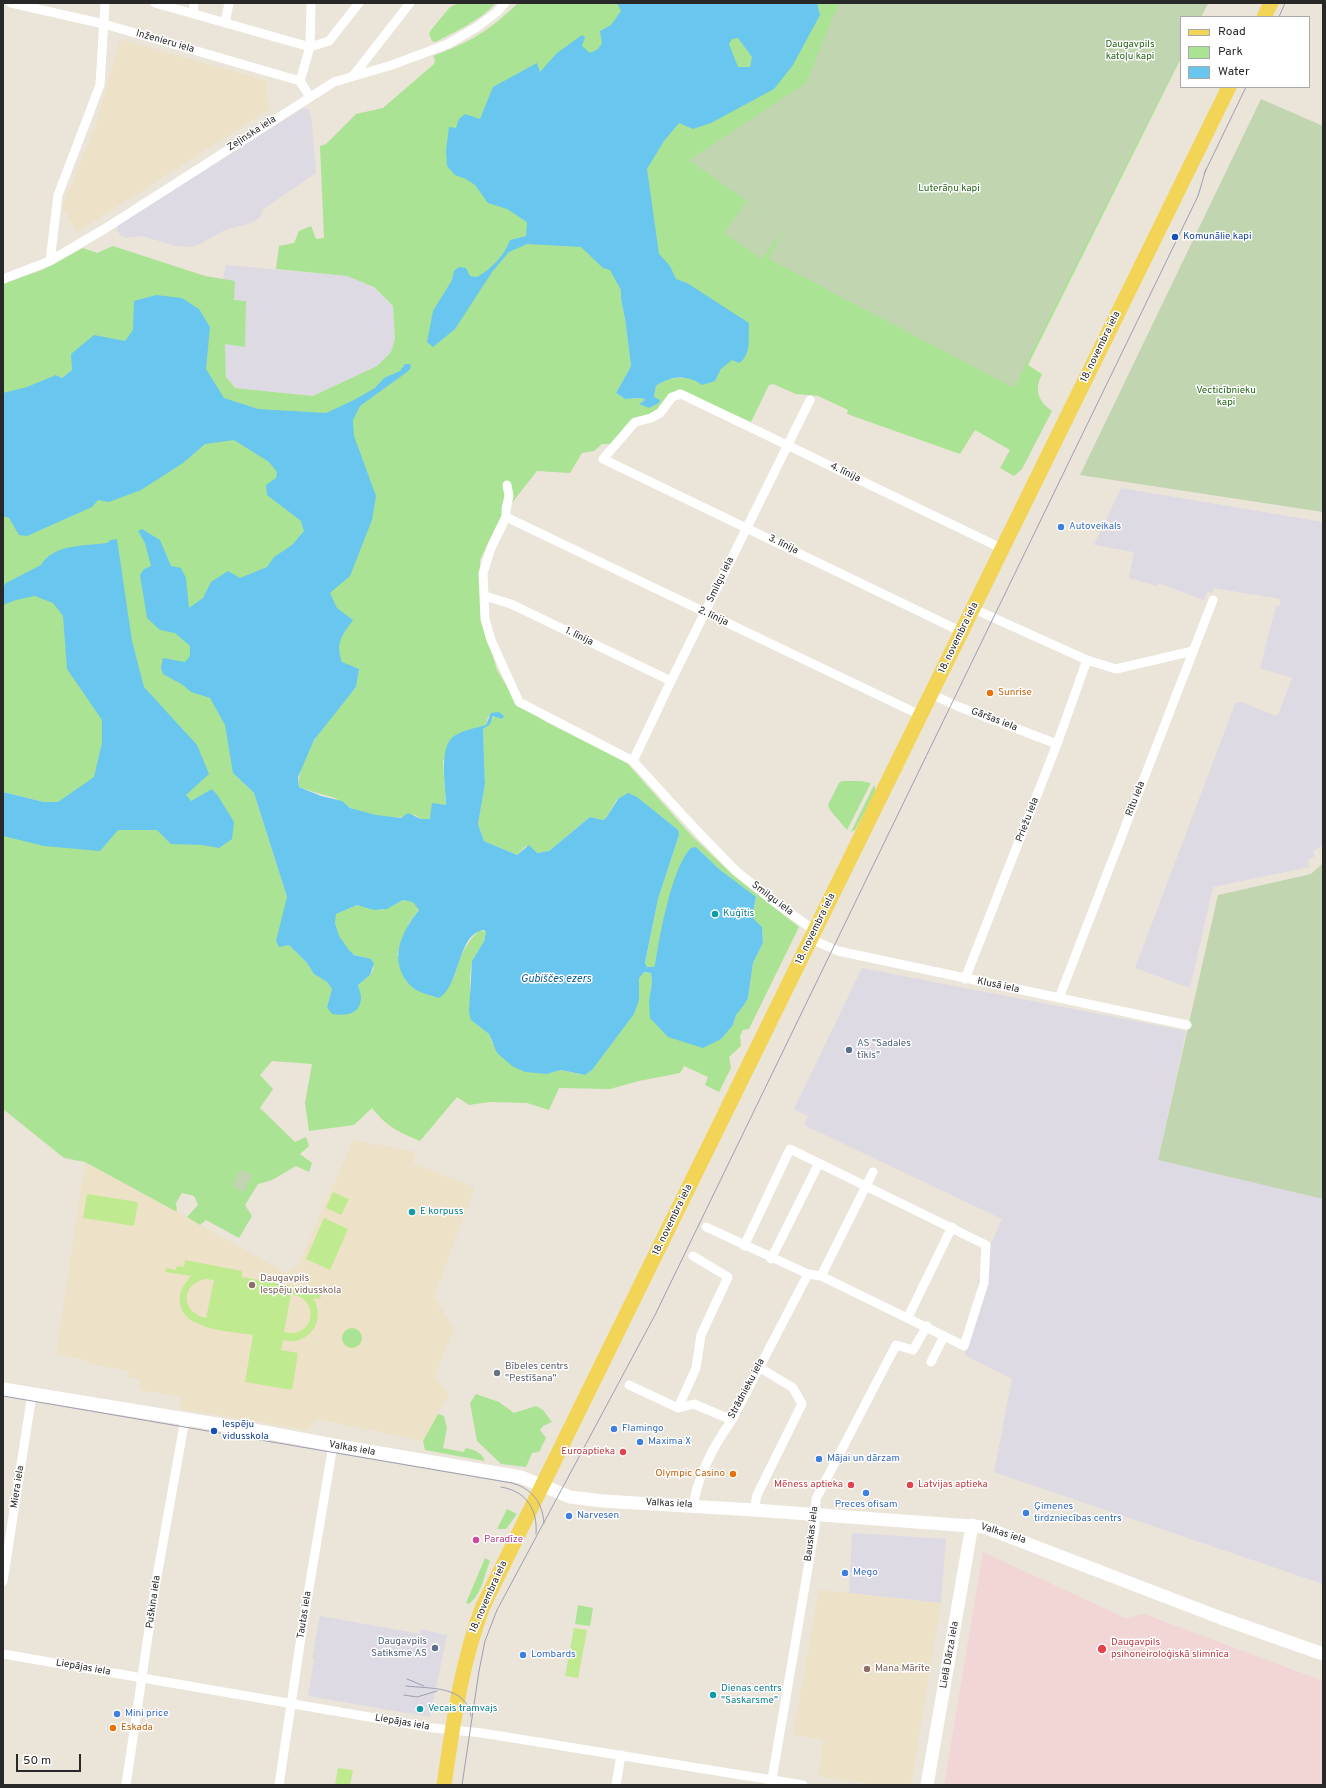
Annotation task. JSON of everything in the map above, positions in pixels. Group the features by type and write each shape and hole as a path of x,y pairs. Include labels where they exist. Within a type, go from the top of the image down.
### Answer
{"main road":[{"path":"1264,16 1271,3"},
{"name":"18. novembra iela","path":"444,1785 463,1669 472,1635 483,1606 920,715 974,609 1229,88"}],"street":[{"name":"Inženieru iela","path":"11,3 104,24 300,82"},
{"path":"50,261 58,195 100,85 105,3"},
{"path":"155,3 310,47 328,41 359,3"},
{"path":"193,14 194,3"},
{"path":"225,23 229,3"},
{"path":"310,97 300,82 310,47 311,3"},
{"path":"353,76 410,3"},
{"name":"Zeļinska iela","path":"3,279 50,261 106,228 334,82 392,65 448,44 477,27 497,12 505,3"},
{"name":"4. līnija","path":"604,459 635,422 651,418 660,413 672,397 681,394 1003,549"},
{"name":"Smilgu iela","path":"633,760 810,400"},
{"name":"3. līnija","path":"604,459 962,632"},
{"path":"485,596 483,573 491,548 506,518 506,509 509,496 507,485"},
{"name":"2. līnija","path":"506,518 920,715"},
{"name":"Smilgu iela","path":"485,596 485,619 491,640 519,702 633,760 698,832 736,871 813,935"},
{"name":"1. līnija","path":"485,596 511,604 671,681"},
{"name":"Rītu iela","path":"1059,998 1213,600"},
{"path":"974,609 1087,660 1116,669 1193,651"},
{"name":"Priežu iela","path":"966,979 1057,744 1087,660"},
{"name":"Gāršas iela","path":"931,694 957,706 1057,744"},
{"name":"Klusā iela","path":"813,935 838,951 1187,1025"},
{"path":"706,1227 744,1246 771,1259 808,1274 821,1276 927,1326 964,1346 984,1283 986,1245 952,1227 790,1149 744,1246"},
{"path":"771,1259 818,1163"},
{"path":"821,1276 873,1172"},
{"path":"908,1317 952,1227"},
{"path":"678,1408 696,1368 701,1335 728,1277 693,1256"},
{"name":"Strādnieku iela","path":"692,1506 697,1485 720,1437 732,1420 808,1274"},
{"name":"Bauskas iela","path":"771,1782 816,1514 816,1499 896,1345 913,1350 927,1326"},
{"path":"931,1362 944,1336"},
{"path":"754,1510 757,1495 802,1404 793,1388 759,1366"},
{"path":"629,1385 678,1408 694,1404 732,1420"},
{"name":"Valkas iela","path":"3,1389 259,1431 333,1446 521,1477 570,1497 603,1501 972,1525 997,1531 1220,1618 1323,1654"},
{"name":"Miera iela","path":"3,1581 32,1394"},
{"name":"Puškina iela","path":"126,1785 156,1582 185,1419"},
{"name":"Tautas iela","path":"280,1785 303,1624 333,1446"},
{"name":"Lielā Dārza iela","path":"927,1785 972,1525"},
{"name":"Liepājas iela","path":"3,1654 292,1704 453,1730 482,1733 771,1782 802,1785"},
{"path":"616,1785 621,1756"}],"shaded area":[{"path":"123,40 265,80 270,109 77,232 62,206 96,125 119,42"},
{"path":"303,108 308,109 311,114 316,173 262,210 261,216 256,220 251,223 225,230 198,245 189,247 176,246 142,236 126,238 120,235 117,229 118,225"},
{"path":"226,265 347,276 374,287 393,306 395,339 391,352 377,366 313,396 235,388 226,377 227,369 225,369 223,278"},
{"path":"1121,488 1323,522 1323,845 1313,851 1315,856 1308,860 1309,867 1213,887 1190,988 1135,968 1235,704 1241,702 1276,716 1278,715 1292,678 1260,668 1276,606 1279,607 1281,599 1214,588 1212,593 1207,592 1204,600 1158,583 1157,586 1129,578 1134,552 1094,545"},
{"path":"862,968 1186,1031 1158,1160 1323,1199 1323,1584 994,1472 1012,1379 965,1355 981,1267 1002,1219 804,1125 808,1116 794,1109"},
{"name":"Daugavpils Iespēju vidusskola","path":"353,1140 416,1152 413,1163 475,1188 434,1296 454,1329 434,1377 449,1393 423,1441 317,1419 307,1430 179,1409 181,1397 139,1390 140,1379 128,1377 129,1371 86,1363 86,1360 56,1354 85,1162 162,1203 286,1273 298,1266"},
{"path":"852,1533 946,1539 941,1603 849,1593"},
{"name":"Daugavpils psihoneiroloģiskā slimnīca","path":"983,1552 1125,1618 1144,1614 1323,1681 1323,1785 944,1785"},
{"name":"Mana Mārīte","path":"819,1590 941,1603 911,1785 876,1785 818,1776 823,1740 793,1735"},
{"path":"320,1616 420,1634 421,1629 447,1635 430,1717 308,1696 314,1659 312,1658"}],"green space":[{"path":"459,3 496,3 467,25 435,42 432,41 429,34 431,30 450,7"},
{"name":"Daugavpils katoļu kapi","path":"518,3 1208,3 1202,16 1180,16 1180,60 1028,365 1042,374 1038,385 1039,395 1043,403 1052,411 1022,469 1014,476 1000,468 1010,450 975,430 960,454 847,414 848,410 818,396 796,394 773,384 769,385 751,422 678,389 658,411 612,444 602,444 594,451 582,453 570,473 537,471 500,518 480,560 483,622 497,670 517,703 546,722 627,763 692,836 734,876 799,927 749,1029 743,1030 740,1036 741,1046 729,1057 731,1068 719,1092 705,1085 708,1077 684,1066 680,1073 639,1081 610,1089 559,1088 549,1110 527,1103 489,1102 469,1105 457,1097 420,1141 406,1135 388,1124 372,1108 354,1125 309,1131 305,1103 312,1064 272,1061 260,1075 273,1089 260,1108 295,1142 306,1137 309,1146 300,1154 312,1163 309,1172 296,1166 272,1180 258,1184 245,1205 252,1216 239,1238 206,1220 200,1225 187,1217 198,1205 194,1196 182,1193 176,1203 177,1212 85,1162 64,1158 3,1109 3,825 112,815 213,833 102,720 102,742 97,764 111,772 58,802 44,802 3,792 3,284 42,270 83,248 97,253 113,246 205,276 235,281 234,300 246,301 245,347 225,344 226,377 235,388 313,396 377,366 391,352 395,339 393,306 374,287 347,276 276,269 279,246 294,243 299,231 311,226 316,239 324,238 320,146 326,144 356,114 383,108 434,64 435,60 433,56 458,46 478,35 498,21","holes":["616,279 721,369 715,381 692,377 666,379 656,386 654,397 639,404 645,400 642,398 625,399 616,393 631,366 621,290","72,370 61,402 56,375 62,378","356,687 328,720 310,747 300,774 299,787 335,798 351,808 367,814 383,817 407,817 415,815 421,819 430,819 446,805 443,762 454,736 486,725 488,717 499,712 483,729 485,784 478,824 484,841 517,855 526,846 537,853 549,851 590,817 603,820 606,818 617,799 679,835 658,899 645,964 647,967 653,967 656,965 657,952 696,847 719,869 756,898 753,913 754,919 762,927 763,943 753,963 748,998 736,1015 733,1025 649,1000 652,982 651,973 644,972 639,977 639,1000 585,1075 561,1070 547,1074 492,1043 489,1034 471,1020 470,984 472,963 484,940 486,932 479,930 470,941 461,958 454,977 397,955 409,923 419,909 413,901 403,900 388,908 380,910 357,905 336,914 335,925 342,943 355,955 371,959 374,968 370,975 358,985 359,993 327,1007 332,989 327,982 314,974 307,963 289,945 287,897 254,793 233,773 244,723"]},
{"name":"Luterāņu kapi","path":"839,3 1208,3 1202,16 1180,16 1180,58 1014,388 769,259 784,228 762,259 724,233 746,202 773,220 689,160 806,83"},
{"name":"Vecticībnieku kapi","path":"1261,99 1323,126 1323,512 1080,475"},
{"path":"842,781 861,781 871,783 847,830 830,810 828,805 839,783"},
{"path":"874,785 876,791 855,830 851,832"},
{"path":"1323,863 1323,1199 1158,1160 1218,895 1311,874"},
{"path":"240,1169 252,1175 244,1192 232,1186"},
{"path":"333,1192 349,1199 341,1215 326,1208"},
{"path":"87,1194 138,1202 134,1226 83,1218"},
{"path":"324,1218 348,1229 330,1270 306,1259"},
{"path":"185,1260 242,1271 242,1277 322,1292 320,1299 313,1298 318,1310 318,1317 314,1328 310,1333 297,1341 283,1340 281,1350 298,1353 292,1390 245,1382 253,1335 222,1331 199,1325 190,1320 184,1313 180,1304 180,1296 184,1285 191,1276 165,1272 166,1268 176,1270 177,1266 184,1267","holes":["205,1279 214,1280 206,1318 192,1311 188,1305 187,1299 191,1287 197,1282","291,1294 301,1297 307,1303 310,1310 308,1325 302,1330 294,1333 284,1332"]},
{"path":"352,1328 359,1331 362,1338 359,1345 352,1348 345,1345 342,1338 345,1331"},
{"path":"476,1394 499,1402 514,1413 536,1406 543,1410 552,1422 543,1426 540,1430 546,1438 539,1452 532,1453 526,1467 501,1464 477,1441 470,1403"},
{"path":"438,1414 444,1416 447,1428 443,1448 463,1452 466,1448 480,1453 485,1461 425,1450 423,1441"},
{"path":"507,1509 517,1514 506,1529 497,1529"},
{"path":"485,1558 490,1561 480,1590 469,1604 466,1603"},
{"path":"578,1605 593,1608 590,1626 575,1624"},
{"path":"574,1628 587,1630 578,1678 565,1676"},
{"path":"338,1768 353,1770 350,1785 335,1785"}],"water":[{"path":"617,3 817,3 820,15 793,65 774,89 711,123 693,129 679,123 664,141 647,169 659,254 670,266 676,279 687,283 749,323 748,350 743,360 739,363 732,360 721,369 715,381 702,385 696,381 685,378 673,378 661,383 656,386 654,397 660,400 659,403 649,408 639,404 645,400 642,398 625,399 616,393 631,366 621,290 610,270 603,268 581,247 527,244 509,252 492,272 455,329 433,347 427,342 433,311 452,280 454,271 459,267 466,268 470,276 477,277 497,261 505,251 510,240 526,236 527,222 507,209 488,203 475,185 466,179 455,175 447,166 446,151 449,127 456,128 459,119 465,114 480,119 493,87 537,63 540,72 557,53 582,35 585,37 582,46 590,53 598,49 602,43 600,31 611,25 621,11","holes":["738,38 752,57 750,67 738,67 729,44 732,39"]},
{"name":"Gubiščes ezers","path":"156,295 182,298 199,309 210,327 206,369 224,398 258,409 326,413 375,388 384,378 400,371 405,364 410,364 411,368 407,372 360,406 353,420 354,436 376,496 372,520 350,576 330,593 337,608 353,620 341,640 339,649 342,662 359,669 356,687 314,740 298,777 299,787 321,796 342,801 350,808 376,815 401,818 408,813 421,819 430,819 432,803 446,805 444,758 449,741 461,732 486,725 491,713 499,712 504,716 502,719 493,716 490,724 483,729 485,784 478,824 484,841 517,855 529,845 537,853 549,851 590,817 603,820 606,818 618,799 628,793 637,797 678,830 679,835 658,899 645,963 647,967 653,967 655,965 663,921 672,886 684,857 691,848 696,847 719,869 756,897 753,913 754,919 762,927 763,943 753,963 748,998 736,1015 733,1025 721,1039 703,1048 668,1037 650,1018 649,1000 652,982 651,973 644,972 639,978 639,1000 634,1014 592,1070 585,1075 561,1070 547,1074 525,1072 512,1066 497,1053 489,1034 471,1020 469,1012 472,961 484,941 486,932 484,930 475,933 469,940 464,949 452,982 439,998 424,994 411,986 404,977 400,967 398,957 402,937 419,910 413,902 403,900 387,909 374,910 357,905 336,914 335,923 339,936 348,949 354,955 371,959 374,964 370,975 358,985 361,997 358,1008 351,1013 342,1015 332,1014 327,1007 332,989 327,982 314,974 307,963 289,945 279,947 276,941 287,897 254,793 233,773 225,725 210,698 191,692 183,685 163,674 161,668 163,658 185,662 190,656 190,646 175,633 160,630 147,618 140,575 144,569 151,566 145,543 138,531 142,529 160,540 171,566 181,568 186,578 189,608 203,598 211,582 228,571 240,578 267,567 274,557 292,545 304,531 301,521 267,495 266,485 276,478 277,472 269,462 234,440 205,444 183,463 141,490 109,502 98,500 92,507 27,536 19,535 9,518 3,516 3,393 27,387 56,375 62,378 72,370 71,354 94,335 125,341 133,330 134,301"},
{"path":"117,539 132,641 144,687 197,745 209,774 186,795 191,801 212,789 234,822 232,839 219,848 202,845 171,844 157,830 118,830 100,851 44,846 3,836 3,792 44,802 58,802 94,777 102,742 102,720 67,669 63,616 53,603 35,596 16,600 3,605 3,587 6,583 41,565 46,558 53,553 70,547 107,543 111,540"}],"tram line":[{"path":"1279,16 1285,3"},
{"path":"1204,174 1246,88"},
{"path":"462,1785 479,1671 485,1641 497,1610 655,1315 1198,196 1206,169"},
{"path":"3,1396 512,1483 530,1492 535,1497 541,1508 544,1523"},
{"path":"501,1487 510,1489 524,1497 529,1503 535,1517 536,1534"},
{"path":"407,1679 424,1686"},
{"path":"406,1686 446,1690 455,1694 468,1706 471,1716"},
{"path":"404,1695 417,1697 437,1691"}],"place":[{"name":"Komunālie kapi","path":"1175,237"},
{"name":"Autoveikals","path":"1061,527"},
{"name":"Sunrise","path":"990,693"},
{"name":"Kuģītis","path":"715,914"},
{"name":"AS \"Sadales tīkls\"","path":"849,1050"},
{"name":"E korpuss","path":"412,1212"},
{"name":"Daugavpils Iespēju vidusskola","path":"252,1285"},
{"name":"Bībeles centrs \"Pestīšana\"","path":"497,1373"},
{"name":"Flamingo","path":"614,1429"},
{"name":"Iespēju vidusskola","path":"214,1431"},
{"name":"Maxima X","path":"640,1442"},
{"name":"Euroaptieka","path":"623,1452"},
{"name":"Mājai un dārzam","path":"819,1459"},
{"name":"Olympic Casino","path":"733,1474"},
{"name":"Mēness aptieka","path":"851,1485"},
{"name":"Latvijas aptieka","path":"910,1485"},
{"name":"Preces ofisam","path":"866,1493"},
{"name":"Ģimenes tirdzniecības centrs","path":"1026,1513"},
{"name":"Narvesen","path":"569,1516"},
{"name":"Paradīze","path":"476,1540"},
{"name":"Mego","path":"845,1573"},
{"name":"Daugavpils Satiksme AS","path":"435,1648"},
{"name":"Daugavpils psihoneiroloģiskā slimnīca","path":"1102,1649"},
{"name":"Lombards","path":"523,1655"},
{"name":"Mana Mārīte","path":"867,1669"},
{"name":"Dienas centrs \"Saskarsme\"","path":"713,1695"},
{"name":"Vecais tramvajs","path":"420,1709"},
{"name":"Mini price","path":"117,1714"},
{"name":"Eskada","path":"113,1728"}]}
